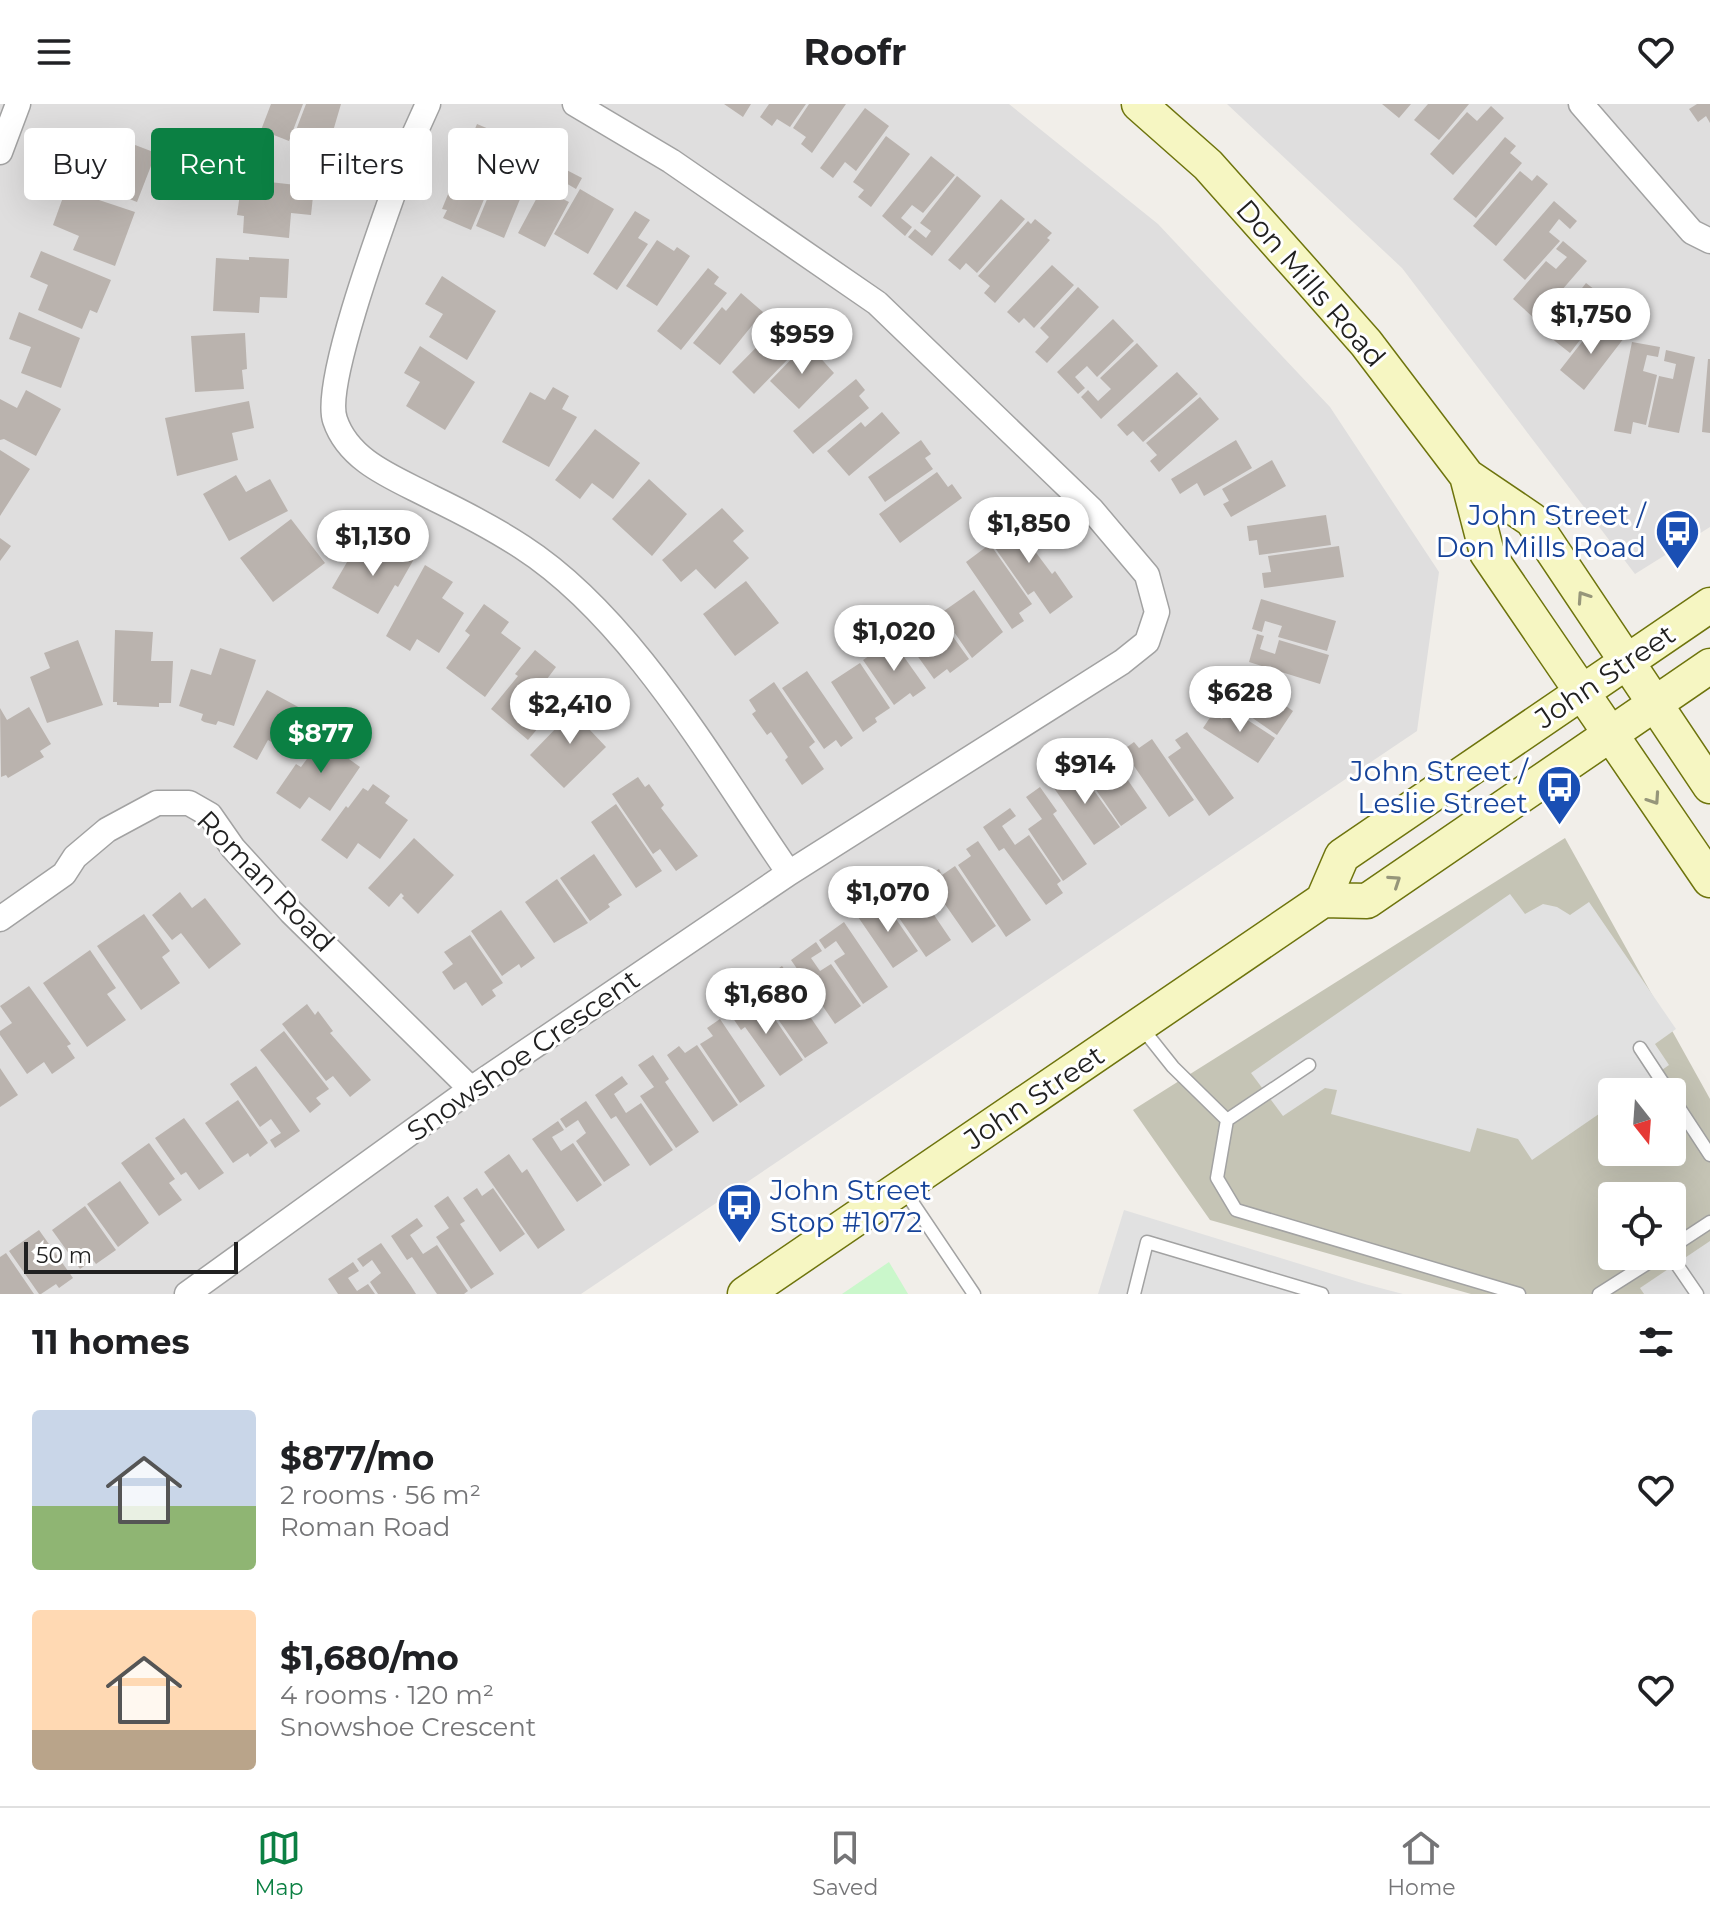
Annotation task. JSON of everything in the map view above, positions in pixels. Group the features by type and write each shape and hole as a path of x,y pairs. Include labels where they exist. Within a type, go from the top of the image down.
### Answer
{"main road":[{"name":"Don Mills Road","path":"1139,104 1208,165 1316,286 1366,343 1467,476 1532,520 1710,786"},
{"name":"Don Mills Road","path":"1467,476 1487,553 1710,880"},
{"name":"John Street","path":"745,1294 1323,900 1342,856 1710,605"},
{"name":"John Street","path":"1323,900 1367,901 1710,666"}],"street":[{"path":"0,152 18,104"},
{"path":"428,104 414,135 337,368 334,417 345,441 391,477 522,547 585,596 632,650 682,716 789,873"},
{"name":"Snowshoe Crescent","path":"187,1294 471,1089 789,873 1122,662 1147,642 1157,612 1147,575 1092,510 877,303 671,161 575,104"},
{"path":"1581,104 1692,232 1710,241"},
{"name":"Roman Road","path":"0,919 64,874 75,857 107,830 157,803 189,803 210,815 233,848 291,912 471,1089"}],"lane":[{"path":"1140,1025 1173,1067 1227,1120"},
{"path":"1640,1048 1660,1078"},
{"path":"1309,1065 1227,1120 1217,1178 1236,1210 1519,1294"},
{"path":"1686,1118 1710,1155"},
{"path":"902,1187 974,1294"},
{"path":"1686,1238 1710,1222"},
{"path":"1134,1294 1147,1242 1322,1294"},
{"path":"1599,1294 1637,1270"},
{"path":"1681,1270 1697,1294"}],"shaded area":[{"path":"0,104 1009,104 1158,224 1330,407 1439,572 1417,731 581,1294 0,1294"},
{"path":"1227,104 1710,104 1710,527 1635,574 1402,268"},
{"path":"1565,838 1710,1099 1710,1294 1471,1294 1210,1220 1133,1110"},
{"path":"1510,894 1525,914 1543,904 1557,907 1570,915 1589,902 1676,1029 1655,1044 1669,1065 1651,1078 1598,1078 1598,1115 1532,1160 1518,1139 1477,1128 1470,1152 1331,1114 1337,1090 1325,1088 1283,1116 1251,1073"},
{"path":"1124,1210 1365,1284 1403,1294 1098,1294"},
{"path":"1710,1241 1710,1294 1644,1294 1640,1288 1667,1270 1686,1270 1686,1257"}],"green space":[{"path":"889,1262 908,1294 842,1294"}],"building":[{"path":"271,104 303,104 294,128 290,128 289,141 274,135 274,128 262,128"},
{"path":"306,104 341,104 334,128 297,128"},
{"path":"724,104 751,104 743,117"},
{"path":"769,104 806,104 790,127 777,119 772,126 760,117"},
{"path":"809,104 846,104 812,153 801,144 806,137 793,128"},
{"path":"1382,104 1411,104 1399,118"},
{"path":"1428,104 1469,104 1439,140 1414,120"},
{"path":"1697,104 1710,104 1710,123 1706,116 1698,122 1689,109"},
{"path":"1491,106 1504,118 1453,175 1430,154 1467,112 1477,121"},
{"path":"865,108 889,126 856,171 845,162 833,178 820,168"},
{"path":"886,136 910,154 871,207 858,197 864,190 853,182"},
{"path":"1505,137 1516,146 1510,153 1522,163 1476,218 1453,199"},
{"path":"135,145 151,151 151,166 137,202 132,200 135,200"},
{"path":"931,156 955,175 923,213 912,205 901,218 912,227 905,236 882,216"},
{"path":"568,171 582,178 576,189 568,184"},
{"path":"1520,171 1532,181 1537,175 1548,184 1496,246 1473,226"},
{"path":"957,176 981,196 932,256 908,237 915,229 926,238 931,231 920,223"},
{"path":"274,183 290,184 290,200 313,200 311,215 291,213 289,238 243,233 244,216 237,215 239,200 274,200"},
{"path":"580,189 614,209 588,254 554,234"},
{"path":"448,194 448,200 484,200 471,230 443,218 447,210 442,209"},
{"path":"1001,199 1025,219 977,273 966,263 960,270 948,260"},
{"path":"62,200 99,200 135,212 115,266 73,250 79,236 53,225"},
{"path":"487,200 520,200 504,238 476,226"},
{"path":"536,200 569,202 545,247 518,233"},
{"path":"1554,201 1577,221 1570,229 1559,219 1549,232 1560,241 1525,280 1503,260"},
{"path":"635,211 650,220 638,238 648,244 617,290 593,274"},
{"path":"1035,219 1052,233 1047,238 1050,240 995,303 984,293 990,286 978,276 1028,221 1031,224"},
{"path":"657,240 674,251 677,247 690,256 657,306 626,286"},
{"path":"1563,241 1587,261 1536,320 1513,299 1546,261 1556,269 1567,257 1556,249"},
{"path":"41,251 111,280 97,313 90,310 82,329 38,310 48,285 30,277"},
{"path":"249,257 289,259 287,298 260,297 259,313 213,311 216,258 249,260"},
{"path":"1052,265 1074,285 1034,328 1024,318 1019,323 1007,312"},
{"path":"708,268 719,277 714,284 727,293 681,350 657,331"},
{"path":"442,276 496,311 467,360 429,337 443,314 425,304"},
{"path":"1586,283 1599,293 1593,301 1604,309 1570,353 1546,334"},
{"path":"1078,287 1099,307 1047,363 1035,352 1049,337 1040,328"},
{"path":"741,293 763,312 720,365 693,343 722,307 726,311"},
{"path":"19,312 80,338 61,388 21,373 31,347 9,339"},
{"path":"787,316 809,337 801,346 791,336 780,346 790,357 754,394 732,372"},
{"path":"1113,319 1134,341 1097,377 1087,366 1075,377 1085,388 1078,394 1057,372"},
{"path":"1596,324 1607,333 1611,328 1624,338 1584,390 1560,370"},
{"path":"245,333 247,369 242,370 244,389 195,392 191,336"},
{"path":"1632,342 1660,347 1658,357 1647,355 1643,371 1657,375 1646,425 1633,422 1631,434 1614,431"},
{"path":"807,343 834,373 799,409 770,381"},
{"path":"1137,343 1158,366 1101,419 1081,397 1088,390 1098,401 1111,389 1100,378"},
{"path":"420,346 475,382 445,430 406,406 420,382 404,373"},
{"path":"1666,350 1695,357 1679,433 1648,427 1659,376 1673,379 1676,364 1664,361"},
{"path":"1710,359 1710,433 1702,432"},
{"path":"1177,372 1198,394 1143,442 1133,431 1127,436 1117,425"},
{"path":"856,379 865,390 859,396 869,408 813,454 793,431"},
{"path":"553,387 569,396 562,409 577,417 549,467 502,442 530,392 545,400"},
{"path":"26,390 61,409 36,456 4,439 0,440 0,399 17,408"},
{"path":"1200,397 1219,419 1159,472 1150,461 1157,455 1146,443"},
{"path":"249,401 254,428 232,433 238,460 177,476 165,418"},
{"path":"882,412 900,433 849,476 827,451 861,422 865,427"},
{"path":"595,429 640,463 613,499 592,483 580,499 555,480"},
{"path":"921,440 931,454 925,458 933,469 885,502 868,477"},
{"path":"1236,440 1252,468 1204,496 1197,483 1180,494 1171,479"},
{"path":"0,450 30,469 0,516"},
{"path":"1272,460 1286,486 1231,517 1223,504 1229,501 1222,489"},
{"path":"937,472 948,487 952,484 962,498 900,543 879,514"},
{"path":"236,475 246,492 270,479 288,511 229,541 203,494"},
{"path":"649,479 687,514 652,556 612,519"},
{"path":"722,508 744,531 733,541 749,558 715,589 696,569 681,582 662,560"},
{"path":"1326,515 1331,545 1259,555 1257,540 1249,541 1247,526"},
{"path":"1013,517 1021,529 1024,526 1038,547 1034,550 1052,574 1055,571 1073,597 1050,614 1034,591 1028,595 986,535"},
{"path":"291,519 325,563 273,602 240,558"},
{"path":"0,538 11,546 0,561"},
{"path":"990,544 1032,604 1019,613 1024,621 1012,629 966,562"},
{"path":"389,545 414,559 378,614 332,588 354,550 378,564"},
{"path":"1339,546 1344,577 1264,588 1262,573 1271,572 1268,556"},
{"path":"425,565 453,582 442,598 464,613 439,653 417,639 410,651 386,636"},
{"path":"746,581 779,623 735,656 703,614"},
{"path":"974,590 1003,632 972,658 941,613"},
{"path":"1261,599 1336,621 1327,651 1278,637 1282,626 1265,621 1262,632 1252,629"},
{"path":"484,604 509,622 501,633 521,648 485,697 446,668 470,635 465,631"},
{"path":"938,616 969,659 950,673 947,669 934,679 906,640"},
{"path":"115,630 153,632 151,661 173,661 171,703 159,703 159,707 117,705 113,702"},
{"path":"1257,634 1264,636 1260,649 1275,654 1279,640 1329,655 1320,684 1249,662"},
{"path":"78,640 103,705 47,723 30,677 50,668 44,653"},
{"path":"892,640 926,688 913,697 910,693 894,705 863,660"},
{"path":"220,648 256,660 234,726 218,721 216,725 204,722 201,720 203,714 179,706 191,669 211,675"},
{"path":"535,650 556,667 547,679 566,695 528,740 491,709"},
{"path":"860,663 890,708 875,718 877,722 863,732 831,682"},
{"path":"807,671 853,738 841,747 836,740 824,749 782,688"},
{"path":"1248,679 1293,711 1277,735 1231,703"},
{"path":"774,682 815,742 809,747 824,769 802,785 771,732 767,735 752,714 756,711 749,700"},
{"path":"267,690 313,715 292,753 268,740 257,760 233,747"},
{"path":"579,700 598,720 589,729 606,747 564,788 530,755"},
{"path":"29,707 51,744 40,751 44,757 8,778 6,775 1,777 0,708 7,720"},
{"path":"1229,708 1275,738 1258,763 1203,728 1213,713 1222,719"},
{"path":"327,732 354,752 349,759 360,767 330,811 309,797 300,809 276,793 296,764 301,767"},
{"path":"1187,732 1234,798 1209,816 1168,757 1181,748 1175,740"},
{"path":"1152,739 1194,800 1169,817 1123,750 1134,742 1139,748"},
{"path":"1103,744 1147,808 1121,826 1092,784 1103,776 1088,754"},
{"path":"1074,763 1081,772 1068,781 1079,793 1090,785 1120,827 1094,845 1049,781"},
{"path":"638,777 645,787 649,784 664,805 661,808 698,856 676,871 660,849 653,854 612,794"},
{"path":"373,784 390,796 385,803 408,820 380,859 358,843 347,859 321,840 346,806 348,808 363,788 368,791"},
{"path":"1040,787 1057,811 1053,814 1087,864 1063,881 1028,829 1042,819 1026,797"},
{"path":"616,804 662,871 636,888 591,822"},
{"path":"1010,808 1016,816 1002,826 1015,845 1029,835 1061,881 1057,884 1063,893 1046,905 1004,848 999,851 983,827"},
{"path":"414,838 454,875 418,914 401,893 389,907 368,888"},
{"path":"978,841 1031,920 1006,937 958,865 971,856 966,849"},
{"path":"594,854 622,895 590,921 560,878"},
{"path":"955,866 996,926 972,943 926,877 939,869 942,875"},
{"path":"909,878 951,940 926,957 895,912 907,904 895,888"},
{"path":"557,879 588,923 554,943 525,902"},
{"path":"180,892 192,908 205,898 241,944 209,969 181,933 172,940 152,915"},
{"path":"885,903 918,951 893,968 856,914 870,905 873,911"},
{"path":"501,910 535,958 502,976 471,931"},
{"path":"144,914 170,951 162,957 180,983 141,1010 97,946"},
{"path":"844,922 888,987 863,1004 834,961 845,954 836,941 825,949 819,940"},
{"path":"470,935 503,983 492,990 496,996 482,1006 466,982 454,990 442,972 453,964 444,952"},
{"path":"816,942 822,951 811,958 820,971 831,964 861,1006 835,1024 791,960"},
{"path":"90,950 116,988 107,994 126,1020 87,1047 43,983"},
{"path":"782,966 799,990 794,993 828,1043 805,1058 773,1012 788,1002 775,983 759,993 754,985"},
{"path":"29,986 71,1044 67,1046 75,1058 52,1074 44,1062 27,1074 0,1035 0,1031 12,1023 0,1006"},
{"path":"738,996 753,1019 768,1009 803,1060 780,1076 745,1027 741,1030 724,1005"},
{"path":"307,1004 315,1015 318,1011 333,1031 330,1033 371,1080 350,1097 333,1076 326,1081 282,1024"},
{"path":"720,1019 765,1086 740,1103 700,1044 713,1036 707,1028"},
{"path":"284,1031 329,1089 316,1098 321,1104 310,1113 260,1050"},
{"path":"697,1045 738,1105 713,1122 667,1055 679,1046 685,1053"},
{"path":"653,1055 669,1079 665,1082 699,1132 676,1148 640,1096 654,1087 638,1065"},
{"path":"256,1066 300,1131 275,1148 270,1140 281,1133 271,1119 260,1127 230,1084"},
{"path":"0,1068 18,1095 0,1107"},
{"path":"622,1076 628,1084 614,1094 626,1113 641,1103 673,1150 650,1166 616,1116 611,1119 595,1095"},
{"path":"238,1100 268,1143 250,1157 248,1153 233,1163 205,1123"},
{"path":"586,1101 630,1165 604,1182 576,1141 586,1133 578,1120 566,1128 560,1119"},
{"path":"184,1118 224,1173 199,1190 186,1172 181,1175 155,1138"},
{"path":"558,1121 564,1130 552,1137 561,1151 573,1143 602,1185 577,1202 532,1139"},
{"path":"149,1143 175,1179 169,1183 182,1200 159,1216 121,1163"},
{"path":"509,1154 522,1173 527,1169 565,1230 538,1249 484,1172"},
{"path":"120,1181 149,1223 118,1247 87,1204"},
{"path":"477,1188 482,1196 493,1188 525,1234 500,1252 463,1198"},
{"path":"448,1196 465,1221 460,1224 494,1274 471,1289 436,1237 449,1228 434,1206"},
{"path":"85,1206 116,1250 96,1264 93,1260 80,1269 52,1230"},
{"path":"417,1218 423,1226 410,1235 423,1254 437,1245 468,1291 464,1294 437,1294 412,1257 407,1260 391,1236"},
{"path":"39,1230 73,1278 59,1288 56,1284 41,1294 9,1251"},
{"path":"381,1243 416,1294 378,1294 370,1282 381,1273 372,1260 363,1267 357,1259"},
{"path":"6,1253 34,1294 0,1294 0,1257"},
{"path":"353,1262 359,1271 348,1278 357,1291 368,1284 375,1294 338,1294 328,1279"}],"place":[{"name":"John Street / Don Mills Road","path":"1677,570"},
{"name":"John Street / Leslie Street","path":"1559,826"},
{"name":"John Street Stop #1072","path":"739,1245"}]}
